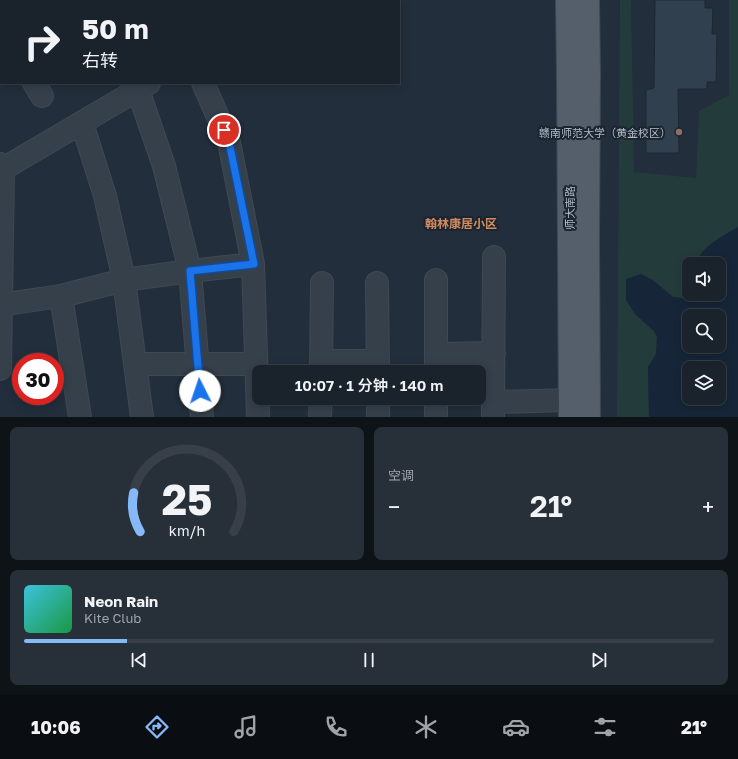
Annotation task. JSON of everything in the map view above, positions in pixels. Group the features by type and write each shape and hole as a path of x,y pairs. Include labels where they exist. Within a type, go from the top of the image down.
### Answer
{"main road":[{"name":"师大南路","path":"567,0 570,408"},
{"name":"师大南路","path":"588,0 589,417"}],"street":[{"path":"203,84 229,142 254,264 258,417"},
{"path":"0,369 1,167 143,86 190,271 202,417"},
{"path":"82,122 105,196 124,280 142,417"},
{"path":"494,257 493,410 570,408"},
{"path":"1,305 61,296 124,280 254,264"},
{"path":"436,280 436,363 494,353"},
{"path":"321,365 322,283"},
{"path":"377,283 378,365"},
{"path":"61,296 80,417"},
{"path":"135,364 256,364"},
{"path":"320,417 321,405"},
{"path":"378,405 378,417"},
{"path":"436,405 436,417"}],"green space":[{"path":"620,0 631,0 634,172 696,178 699,111 729,95 729,0 738,0 738,227 713,242 702,252 700,257 682,257 682,298 673,297 654,281 641,274 635,314 654,331 657,337 656,354 648,367 649,417 617,417"}],"water":[{"path":"738,227 738,417 649,417 648,367 656,354 657,337 654,331 635,314 626,300 626,279 641,274 654,281 673,297 682,298 682,301 726,301 726,257 700,257 707,247"}],"building":[{"path":"655,0 705,0 705,8 713,8 712,34 717,34 716,82 707,82 707,89 678,89 679,153 646,153 646,90 654,88"}],"place":[{"name":"赣南师范大学（黄金校区）","path":"679,132"}],"district":[{"name":"翰林康居小区","path":"461,223"}],"route":[{"path":"200,391 190,271 254,264 229,142 224,130"}]}
